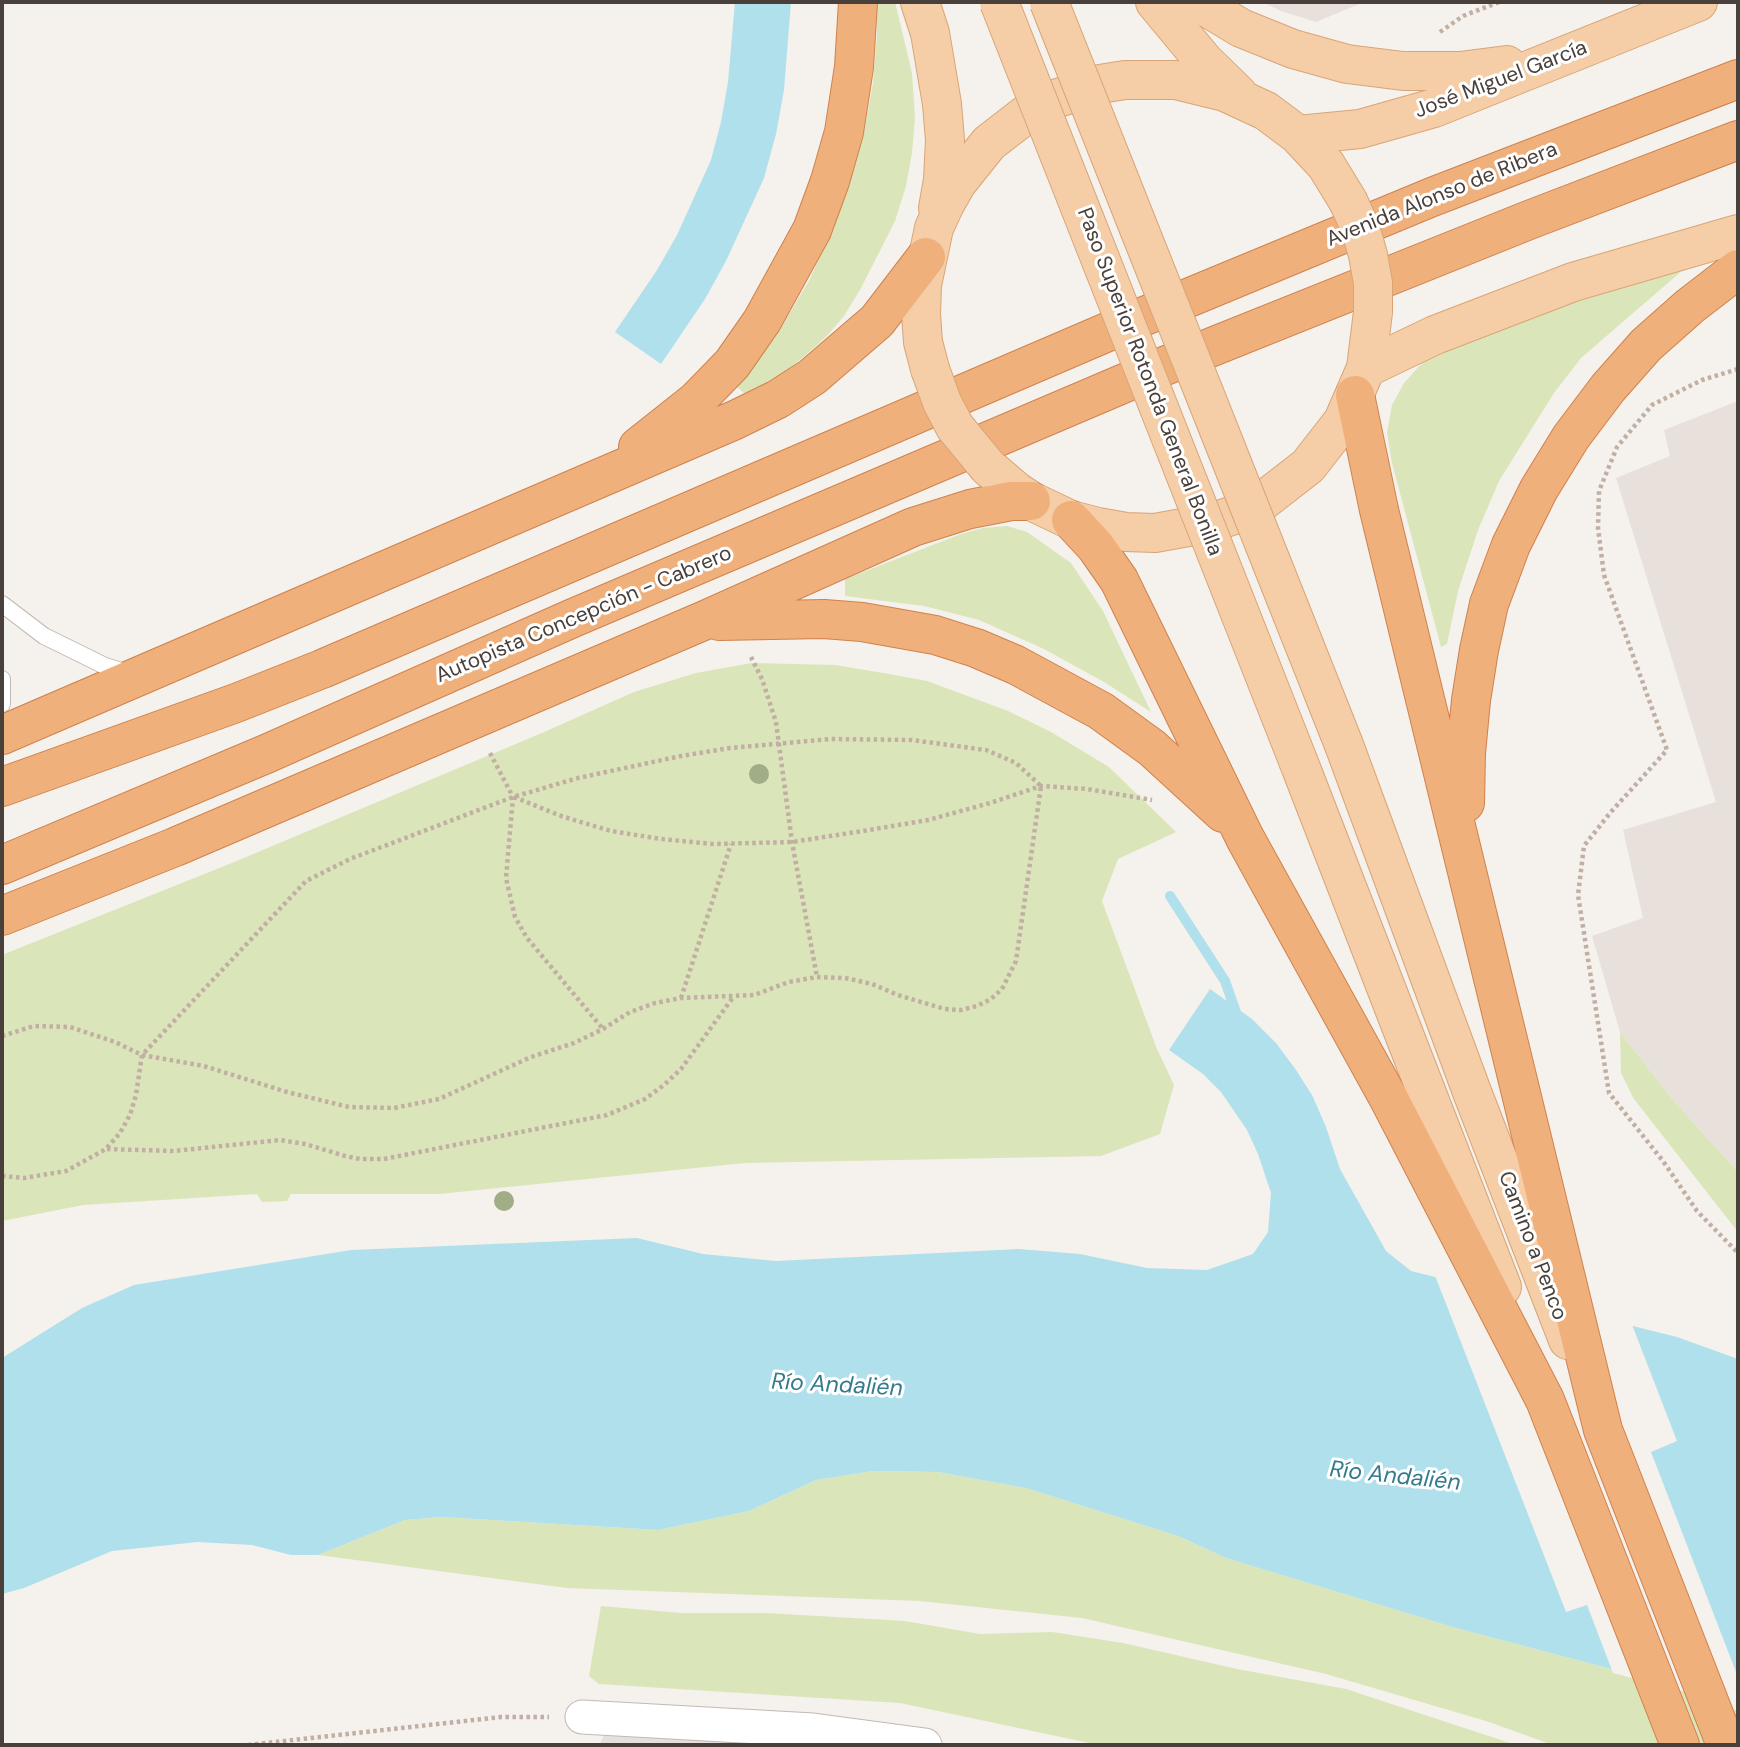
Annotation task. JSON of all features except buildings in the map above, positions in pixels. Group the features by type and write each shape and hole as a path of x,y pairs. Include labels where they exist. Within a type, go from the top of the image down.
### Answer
{"highway":[{"path":"569,492 614,465 664,429 696,401 732,364 769,310 812,230 830,181 850,99 858,2"},
{"name":"Avenida Alonso de Ribera","path":"2,787 323,669 1147,315 1432,197 1738,79"},
{"name":"Autopista Concepción - Cabrero","path":"2,865 1167,365 1516,225 1738,140"},
{"path":"2,735 569,492 778,399 812,377 877,321 930,242"},
{"path":"1468,868 1466,753 1471,701 1489,604 1511,545 1539,489 1564,448 1608,388 1646,345 1738,269"},
{"path":"1360,382 1379,510 1603,1430"},
{"path":"2,916 124,869 703,621 913,527 970,509 1011,501 1031,501"},
{"path":"1071,520 1096,547 1119,580 1245,838 1389,1099 1545,1400"},
{"path":"703,621 824,619 862,622 935,635 1016,664 1101,711 1152,748 1200,790 1245,838"},
{"name":"Camino a Penco","path":"1545,1400 1680,1745"},
{"name":"Camino a Penco","path":"1603,1430 1726,1745"}],"main road":[{"path":"920,2 938,72 944,141 943,180 930,242 921,314 923,342 942,402 955,427 988,467 1031,501 1071,520 1126,532 1155,533 1210,523 1263,501 1308,466 1343,421 1360,382 1373,312 1373,283 1360,227 1348,201 1326,165 1297,135 1266,111 1200,85 1151,79 1100,84 1052,100 1029,112 989,143 957,183 930,242"},
{"name":"Paso Superior Rotonda General Bonilla","path":"999,2 1299,763"},
{"name":"Camino a Penco","path":"1049,2 1344,746 1472,1092 1603,1430"},
{"path":"1155,2 1204,61 1248,102"},
{"path":"1198,2 1241,28 1293,49 1347,64 1403,71 1460,71 1516,64 1577,51"},
{"name":"José Miguel García","path":"1297,135 1360,129 1422,112 1698,2"},
{"path":"1360,382 1435,335 1573,282 1738,234"},
{"name":"Camino a Penco","path":"1299,763 1545,1400"}],"street":[{"path":"582,1717 813,1730 925,1745"}],"lane":[{"path":"2,604 44,636 105,666 137,676"},
{"path":"2,679 2,704"}],"path":[{"path":"1430,39 1463,16 1499,2"},
{"path":"1738,369 1702,380 1652,405 1617,447 1599,491 1598,528 1604,575 1667,750 1584,846 1578,895 1609,1093 1663,1161 1697,1211 1738,1253"},
{"path":"751,657 771,702 792,842 817,977"},
{"path":"2,1176 24,1178 66,1171 106,1149 120,1133 130,1115 142,1055 306,881 350,859 513,797 629,766 730,748 831,739 885,739 948,744 1001,755 1016,763 1041,786"},
{"path":"488,748 513,797 506,878 515,917 527,938 603,1029"},
{"path":"2,1036 34,1026 70,1027 115,1042 142,1055 204,1066 287,1093 349,1107 394,1108 439,1099 531,1057 574,1043 630,1012 681,998 754,995 789,982 817,977 845,978 872,984 945,1009 961,1010 991,999 1002,989 1016,961 1041,786"},
{"path":"513,797 561,816 611,831 662,839 731,844 792,842 928,820 1041,786 1087,789 1154,801"},
{"path":"681,998 731,844"},
{"path":"106,1149 174,1151 280,1140 305,1144 353,1158 384,1159 607,1115 645,1099 664,1085 681,1069 734,996"},
{"path":"248,1745 501,1717 582,1717"}],"shaded area":[{"path":"1262,2 1364,2 1316,22"},
{"path":"1738,401 1738,1172 1672,1099 1620,1032 1592,936 1643,918 1623,830 1716,802 1616,478 1670,456 1664,430"},
{"path":"607,1730 852,1745 599,1745"}],"green space":[{"path":"877,2 895,2 912,73 915,118 912,153 906,186 895,221 844,316 826,337 801,359 773,381 747,396 735,385 775,338 810,279 847,187 863,138 873,83"},
{"path":"1683,270 1581,358 1554,393 1499,481 1478,530 1458,591 1447,644 1441,647 1392,463 1387,433 1392,405 1404,383 1421,364 1449,347 1527,316"},
{"path":"1007,526 1027,532 1071,563 1103,611 1151,712 1044,649 979,620 924,606 845,596 845,579 961,534 983,528"},
{"path":"752,663 835,665 927,681 1008,711 1051,732 1109,767 1176,832 1118,859 1102,901 1157,1049 1174,1085 1160,1134 1101,1156 745,1163 439,1194 291,1194 287,1201 262,1202 257,1194 83,1205 2,1221 2,955 227,865 634,692 696,673"},
{"path":"1620,1032 1672,1099 1738,1172 1738,1232 1634,1099 1621,1073"},
{"path":"873,1471 938,1472 1026,1488 1178,1536 1226,1558 1456,1628 1683,1688 1738,1708 1738,1745 1553,1745 1486,1721 1326,1674 1082,1618 920,1601 567,1588 318,1555 405,1520 442,1517 658,1530 749,1511 816,1480"},
{"path":"601,1606 681,1613 766,1613 905,1621 980,1634 1052,1632 1123,1643 1237,1669 1346,1689 1516,1745 1099,1745 900,1703 599,1684 589,1676"}],"water":[{"path":"735,2 791,2 784,90 776,134 764,178 726,261 705,299 661,364 615,332 677,235 711,160 728,82"},
{"name":"Río Andalién","path":"1210,989 1252,1019 1276,1043 1296,1070 1312,1095 1340,1169 1386,1251 1411,1271 1677,1337 1738,1359 1738,1708 1683,1688 1456,1628 1226,1558 1178,1536 1026,1488 938,1472 873,1471 816,1480 749,1511 658,1530 442,1517 405,1520 318,1555 291,1555 252,1545 198,1542 112,1551 24,1588 2,1594 2,1358 82,1308 134,1285 351,1250 637,1238 703,1254 776,1261 1019,1249 1080,1254 1147,1268 1207,1270 1253,1254 1268,1232 1271,1193 1258,1154 1247,1130 1221,1092 1203,1074 1169,1050"}],"pier":[{"path":"1434,1273 1631,1322 1677,1441 1651,1452 1738,1677 1738,1711 1682,1691 1613,1673 1587,1605 1566,1612"}],"waterway":[{"path":"1170,896 1225,981 1238,1018"}]}
